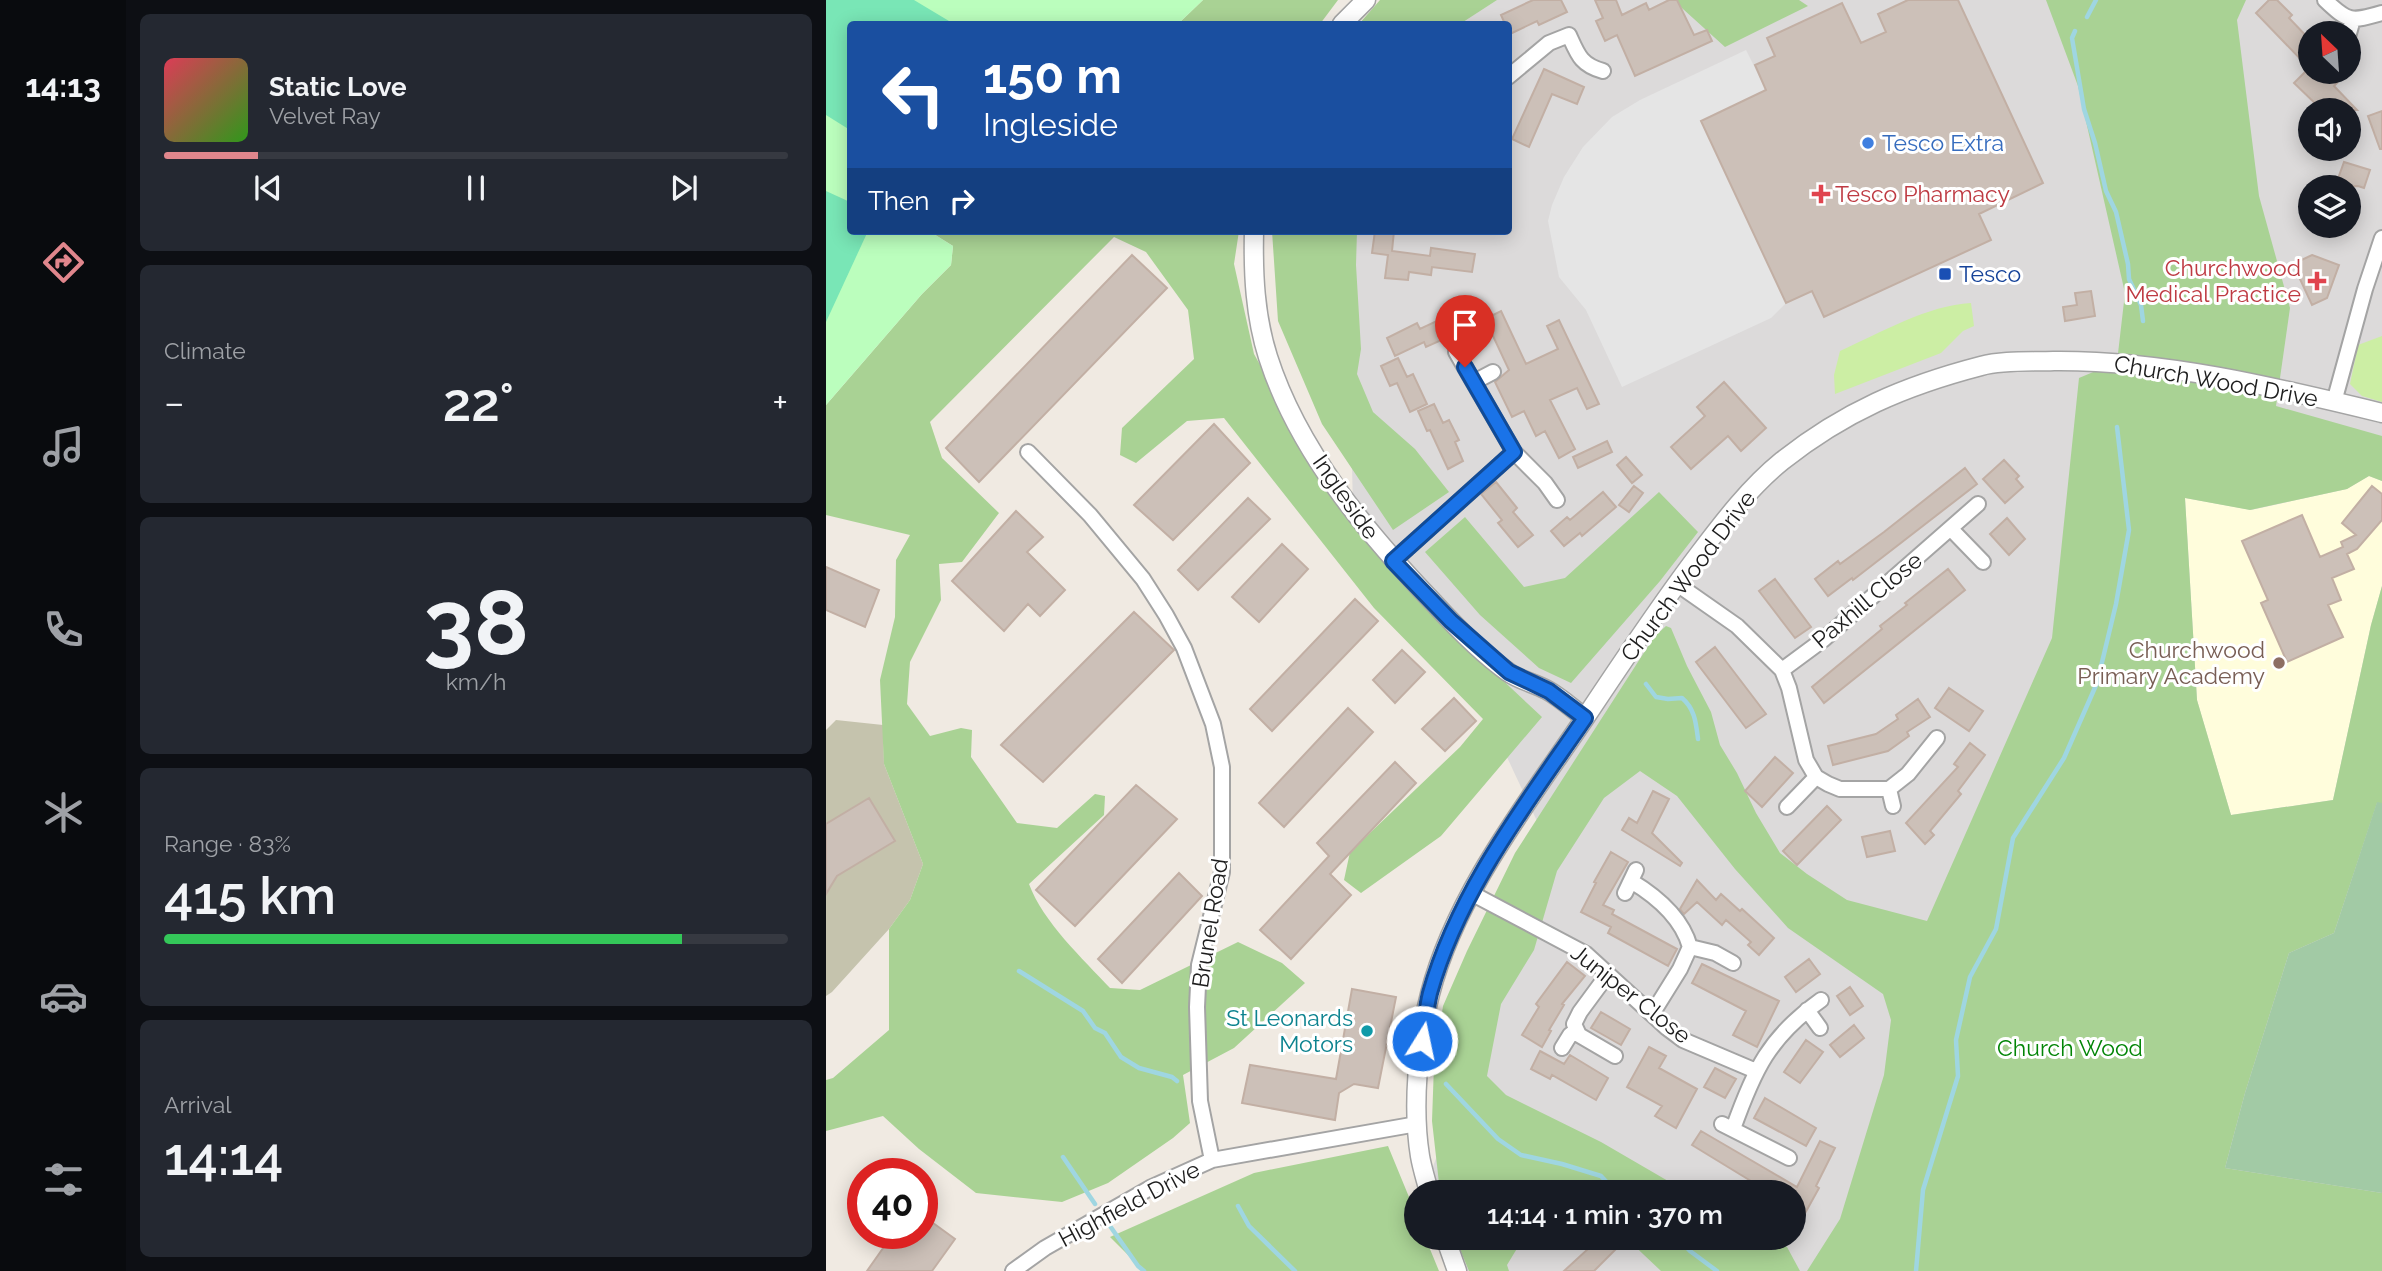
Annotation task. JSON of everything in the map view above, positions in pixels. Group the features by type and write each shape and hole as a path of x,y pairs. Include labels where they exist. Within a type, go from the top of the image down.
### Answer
{"street":[{"path":"1345,21 1366,0"},
{"path":"2325,0 2343,17 2353,19 2382,13"},
{"path":"1512,73 1549,43 1569,35 1578,54 1589,67 1603,71"},
{"name":"Ingleside","path":"1254,235 1253,288 1268,357 1291,411 1321,466 1393,561 1451,621 1509,672 1549,691 1585,718"},
{"path":"2334,402 2382,238"},
{"path":"1456,352 1514,452 1545,483 1557,500"},
{"name":"Church Wood Drive","path":"1426,1180 1420,1158 1417,1124 1422,1041 1430,994 1446,947 1471,893 1523,809 1676,584 1748,493 1779,464 1824,429 1895,393 1986,365 2021,362 2117,362 2247,383 2382,413"},
{"path":"1474,382 1493,372"},
{"name":"Brunel Road","path":"1028,452 1090,515 1143,579 1184,648 1213,724 1222,767 1222,872 1199,965 1197,1007 1200,1101 1212,1160"},
{"path":"1393,561 1514,452"},
{"name":"Paxhill Close","path":"1782,670 1824,639 1978,504"},
{"path":"1951,529 1983,562"},
{"path":"1676,584 1737,626 1782,670 1789,688 1806,760 1816,777 1840,789 1889,789 1908,774 1937,738"},
{"path":"1787,807 1816,777"},
{"path":"1889,789 1893,806"},
{"path":"1631,881 1658,901 1680,923 1690,947 1680,969 1652,1014"},
{"name":"Juniper Close","path":"1471,893 1586,954 1683,1040 1756,1071"},
{"path":"1690,947 1715,953 1733,963"},
{"path":"1608,974 1574,1024 1575,1031 1615,1056"},
{"path":"1789,1158 1728,1126 1756,1071 1787,1026 1821,1000"},
{"path":"1807,1010 1820,1028"},
{"path":"1562,1048 1575,1031"},
{"name":"Highfield Drive","path":"1013,1271 1045,1248 1150,1188 1212,1160 1417,1124"},
{"path":"1450,1250 1457,1271"}],"shaded area":[{"path":"1477,0 2382,0 2382,1271 1454,1271 1448,1250 1806,1250 1806,1180 1430,1180 1552,853 1459,655 1353,511 1347,235 1512,235 1512,21 1448,21"},
{"path":"1746,50 1766,90 1701,121 1786,303 1771,318 1622,387 1586,310 1559,277 1548,221 1552,205 1564,177 1583,147 1612,117 1640,100"},
{"name":"Churchwood Primary Academy","path":"2369,476 2382,481 2382,586 2333,800 2231,815 2197,700 2185,498 2251,510 2347,489"},
{"path":"836,720 883,725 884,764 923,864 910,900 889,929 826,996 826,730"}],"green space":[{"path":"826,0 1203,0 1181,21 847,21 847,235 935,235 953,246 951,265 922,294 826,405"},
{"path":"826,0 914,0 949,21 847,21 847,128 826,115"},
{"path":"1203,0 1338,0 1322,21 1181,21"},
{"path":"1380,0 1497,0 1465,21 1362,21"},
{"path":"1673,0 1799,0 1808,6 1725,47"},
{"name":"Church Wood","path":"2046,0 2246,0 2237,20 2259,196 2290,308 2276,406 2382,436 2382,481 2369,476 2347,489 2250,510 2185,498 2197,700 2231,815 2333,800 2382,586 2382,803 2377,803 2334,933 2289,953 2245,1093 2225,1168 2382,1193 2382,1271 1807,1271 1840,1219 1884,1075 1891,1020 1883,994 1788,928 1735,869 1677,796 1640,771 1604,798 1557,871 1534,950 1501,1004 1487,1076 1506,1095 1601,1142 1666,1180 1439,1180 1432,1121 1434,1065 1443,1006 1515,853 1654,637 1666,626 1671,628 1711,712 1720,745 1780,853 1847,900 1927,921 2052,638 2079,378 2117,362 2125,293 2078,86"},
{"path":"826,191 847,201 847,235 866,235 826,322"},
{"path":"935,235 1238,235 1234,264 1254,354 1338,505 1432,614 1542,717 1441,836 1361,893 1344,880 1350,852 1460,747 1483,719 1374,608 1224,418 1187,421 1136,463 1120,455 1122,428 1194,359 1188,310 1146,252 1114,237 930,422 942,458 999,513 962,562 939,564 941,600 910,662 907,704 930,736 961,728 972,730 971,757 1017,823 1057,828 1095,794 1105,796 1104,815 1029,884 1054,926 1110,988 1140,990 1238,942 1282,963 1305,983 1234,1048 1183,1075 1190,1123 1108,1183 1062,1202 976,1193 938,1164 938,1158 931,1158 883,1116 826,1131 826,1080 833,1078 889,1030 889,929 910,900 923,864 884,764 880,680 895,617 896,560 910,535 826,515 826,405 922,294 951,265 953,246"},
{"path":"1272,235 1357,235 1361,349 1357,374 1373,412 1415,449 1449,492 1393,530 1322,424 1278,321"},
{"path":"1971,303 1974,326 1963,331 1941,353 1835,394 1834,375 1840,351 1921,314"},
{"path":"2382,336 2382,402 2362,396 2350,384 2358,345"},
{"path":"1659,492 1698,532 1660,581 1571,683 1539,668 1480,615 1425,552 1465,517 1524,587 1565,578"},
{"path":"2377,802 2382,803 2382,1193 2225,1168 2245,1093 2289,953 2334,933"},
{"path":"1388,1146 1404,1185 1404,1250 1430,1250 1439,1271 1144,1271 1110,1237 1254,1173"},
{"path":"1460,1250 1516,1250 1507,1265 1509,1271 1469,1271"},
{"path":"1639,1250 1789,1250 1800,1271 1661,1271"}],"building":[{"path":"1533,0 1561,0 1567,12 1539,25 1537,21 1512,33 1512,21 1504,21 1501,15"},
{"path":"1595,0 1616,0 1622,15 1646,3 1649,10 1669,0 1677,0 1694,35 1707,30 1712,41 1635,76 1617,35 1605,41 1596,21 1603,18"},
{"name":"Tesco Extra","path":"1908,0 1958,0 2043,183 1979,214 1991,240 1824,317 1812,291 1786,303 1701,121 1766,90 1755,65 1775,56 1767,38 1842,3 1861,43 1886,32 1878,14"},
{"path":"2269,0 2277,0 2292,15 2289,18 2298,27 2298,57 2256,13"},
{"path":"1544,69 1584,87 1577,104 1552,94 1529,147 1512,139"},
{"path":"2298,79 2298,84 2336,84 2334,86 2346,98 2310,98 2294,83"},
{"path":"2382,111 2382,149 2380,149 2368,116"},
{"path":"2344,162 2370,170 2364,188 2361,187 2361,175 2339,175"},
{"path":"1374,235 1394,235 1392,251 1430,256 1431,248 1475,254 1472,272 1432,267 1431,275 1409,272 1408,280 1385,278 1388,255 1372,253"},
{"path":"1132,255 1167,288 979,482 946,448"},
{"name":"Churchwood Medical Practice","path":"2312,255 2339,265 2327,298 2312,305 2293,264"},
{"path":"2091,291 2095,316 2065,321 2063,307 2077,305 2075,293"},
{"path":"1458,311 1466,329 1426,347 1424,342 1395,356 1387,338 1417,323 1420,329"},
{"path":"1501,311 1526,364 1558,349 1547,326 1559,320 1599,404 1587,409 1577,388 1550,400 1575,449 1559,458 1545,431 1536,436 1524,411 1512,417 1495,382 1509,370 1485,319"},
{"path":"1398,358 1407,377 1413,374 1427,404 1410,412 1397,383 1390,386 1381,366"},
{"path":"1724,382 1766,428 1741,451 1728,436 1691,469 1671,447 1705,416 1697,407"},
{"path":"1434,404 1443,423 1449,420 1459,440 1455,442 1463,461 1448,469 1418,411"},
{"path":"1214,424 1250,463 1173,540 1134,505"},
{"path":"1607,441 1612,452 1578,468 1573,457"},
{"path":"1626,457 1642,475 1632,483 1617,465"},
{"path":"2004,460 2019,476 2016,479 2023,487 2005,503 1983,479"},
{"path":"1965,468 1977,484 1853,580 1852,578 1828,596 1815,579 1884,532"},
{"path":"1496,482 1517,508 1513,512 1533,535 1518,547 1498,523 1502,520 1481,494"},
{"path":"1634,486 1643,493 1629,512 1619,505"},
{"path":"2372,486 2382,494 2382,520 2357,549 2347,554 2354,569 2332,578 2341,600 2328,605 2343,637 2287,662 2261,603 2268,600 2242,541 2302,515 2320,557 2343,547 2341,542 2356,535 2342,523"},
{"path":"1603,492 1616,507 1582,536 1580,533 1564,546 1551,531 1567,517 1570,520"},
{"path":"1248,498 1270,519 1198,590 1178,570"},
{"path":"1016,511 1043,537 1027,552 1065,590 1040,616 1028,604 1004,631 952,581"},
{"path":"2007,518 2025,539 2009,555 1990,534"},
{"path":"1282,544 1308,569 1259,622 1232,597"},
{"path":"826,567 879,590 865,627 826,610"},
{"path":"1948,569 1965,590 1824,703 1812,687 1882,629 1880,626 1907,605 1905,603"},
{"path":"1775,579 1811,627 1795,638 1759,591"},
{"path":"1355,599 1378,621 1272,731 1250,709"},
{"path":"1134,612 1174,650 1043,782 1001,745"},
{"path":"1715,647 1766,714 1746,728 1696,662"},
{"path":"1402,650 1425,672 1395,703 1373,680"},
{"path":"1949,688 1983,711 1969,731 1935,708"},
{"path":"1454,698 1476,721 1445,751 1422,729"},
{"path":"1918,699 1930,717 1907,732 1909,736 1888,751 1833,765 1828,746 1876,734 1898,719 1896,715"},
{"path":"1348,708 1373,732 1284,827 1259,803"},
{"path":"1970,743 1985,755 1958,791 1961,794 1930,831 1934,835 1925,844 1906,823 1958,767 1954,764"},
{"path":"1775,757 1793,773 1762,807 1745,791"},
{"path":"1395,762 1416,783 1330,874 1351,895 1291,959 1260,930 1329,856 1317,843"},
{"path":"1136,785 1177,819 1075,926 1036,890"},
{"path":"1653,791 1669,799 1652,833 1682,863 1680,866 1622,830 1629,818 1637,823"},
{"path":"869,798 895,841 837,876 826,894 826,824"},
{"path":"1827,806 1841,820 1797,865 1783,851"},
{"path":"1890,831 1895,851 1867,857 1862,837"},
{"path":"1611,852 1628,862 1603,905 1614,910 1612,914 1677,949 1668,966 1608,933 1611,927 1581,912"},
{"path":"1179,873 1202,896 1122,983 1098,959"},
{"path":"1697,880 1716,900 1721,894 1774,938 1759,955 1748,945 1751,942 1726,920 1722,925 1697,902 1684,914 1680,909"},
{"path":"1809,959 1820,974 1796,992 1785,977"},
{"path":"1567,962 1585,976 1562,1004 1564,1005 1542,1047 1522,1035 1539,1007 1536,1004"},
{"path":"1702,964 1779,1001 1757,1047 1733,1035 1746,1011 1692,983"},
{"path":"1850,987 1863,1006 1850,1015 1837,996"},
{"name":"St Leonards Motors","path":"1352,989 1396,997 1378,1088 1354,1084 1339,1093 1335,1120 1242,1103 1250,1065 1336,1079"},
{"path":"1601,1012 1630,1029 1621,1045 1591,1028"},
{"path":"1854,1025 1864,1038 1840,1057 1830,1045"},
{"path":"1806,1040 1823,1052 1800,1083 1784,1072"},
{"path":"1649,1047 1666,1056 1659,1068 1697,1089 1676,1128 1655,1116 1662,1106 1627,1087"},
{"path":"1540,1051 1564,1064 1570,1055 1608,1078 1596,1100 1552,1075 1550,1079 1531,1069"},
{"path":"1715,1068 1736,1079 1725,1098 1704,1087"},
{"path":"1765,1098 1816,1128 1806,1146 1754,1118"},
{"path":"1701,1131 1785,1180 1749,1180 1692,1145"},
{"path":"1820,1141 1835,1148 1816,1186 1819,1188 1806,1212 1806,1180 1800,1180"},
{"path":"938,1227 955,1239 932,1271 867,1271 882,1249 938,1249"},
{"path":"1587,1250 1615,1250 1594,1271 1564,1271"}],"waterway":[{"path":"2087,17 2096,0"},
{"path":"2075,31 2072,38 2084,109 2106,191 2116,212 2129,279 2141,305 2143,321"},
{"path":"1916,1271 1923,1190 1958,1076 1956,1040 1970,977 1996,929 2013,838 2064,758 2097,683 2116,604 2129,530 2117,427"},
{"path":"1646,684 1656,697 1682,698 1686,702 1694,717 1698,739"},
{"path":"1019,971 1083,1011 1095,1028 1105,1033 1121,1057 1139,1068 1172,1077 1177,1081"},
{"path":"1446,1084 1498,1139 1521,1155 1562,1164 1601,1176 1605,1180"},
{"path":"1063,1157 1095,1204"},
{"path":"1238,1206 1249,1226 1295,1271"},
{"path":"1110,1226 1144,1271"},
{"path":"1689,1250 1717,1271"}],"place":[{"name":"Tesco Extra","path":"1868,143"},
{"name":"Tesco Pharmacy","path":"1821,194"},
{"name":"Tesco","path":"1945,274"},
{"name":"Churchwood Medical Practice","path":"2317,281"},
{"name":"Churchwood Primary Academy","path":"2279,663"},
{"name":"St Leonards Motors","path":"1367,1031"}],"route":[{"path":"1422,1041 1430,994 1446,947 1471,893 1523,809 1585,718 1549,691 1509,672 1451,621 1393,561 1514,452 1465,367"}]}
